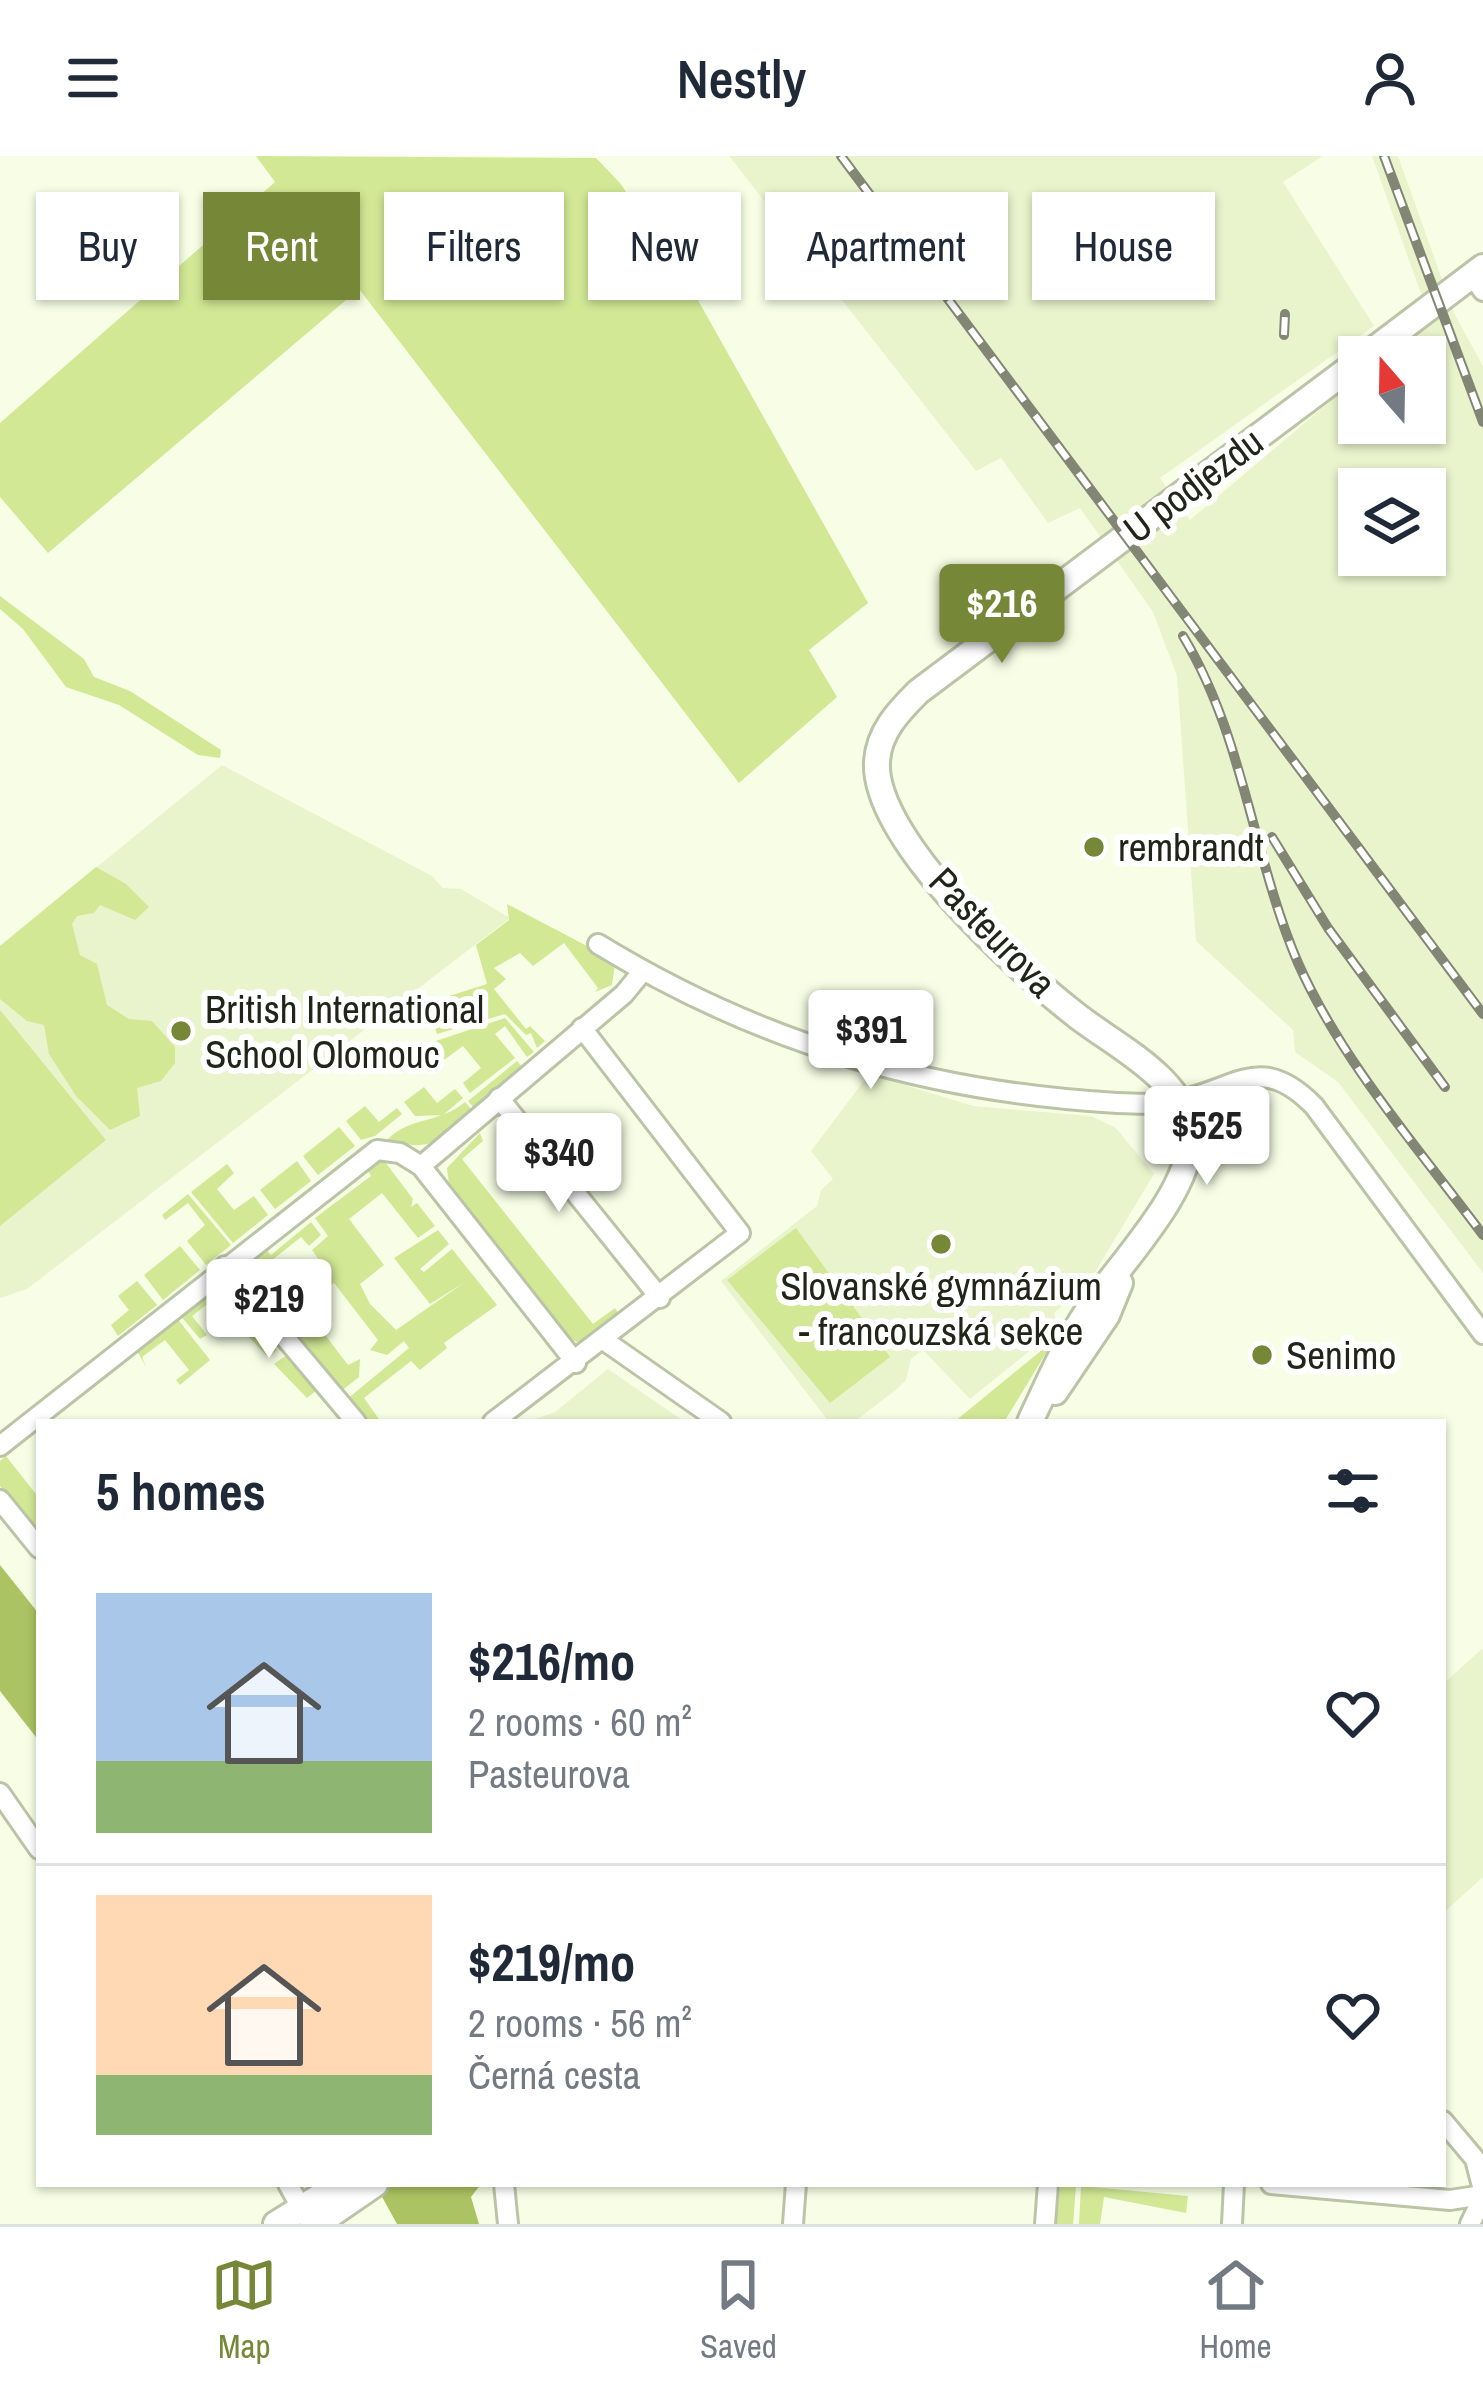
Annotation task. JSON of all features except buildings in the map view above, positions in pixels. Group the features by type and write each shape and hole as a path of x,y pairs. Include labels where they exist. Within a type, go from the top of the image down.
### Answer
{"main road":[{"name":"U podjezdu","path":"1395,336 1479,278"},
{"name":"U podjezdu","path":"1028,609 1338,376"},
{"name":"Pasteurova","path":"1028,609 901,709 880,746 879,787 914,849 999,946 1180,1100"},
{"path":"1032,1419 1079,1324 1127,1262 1188,1159 1189,1124 1180,1100"},
{"path":"276,2224 368,2187"}],"street":[{"path":"598,944 642,973 754,1027 946,1084 1056,1100 1180,1100 1253,1076 1281,1080 1298,1090 1483,1334"},
{"path":"421,1166 642,973"},
{"path":"497,1419 605,1341 740,1233 582,1028"},
{"path":"499,1098 660,1298"},
{"path":"0,1446 367,1154 390,1150 421,1166 576,1363"},
{"path":"225,1266 353,1419"},
{"path":"605,1341 718,1419"},
{"path":"0,1500 36,1544"},
{"path":"0,1793 36,1845"},
{"path":"1446,2125 1475,2159 1483,2194 1470,2224"},
{"path":"294,2187 325,2206"},
{"path":"504,2187 508,2224"},
{"path":"794,2224 796,2187"},
{"path":"1045,2224 1048,2187"},
{"path":"1232,2224 1234,2187"},
{"path":"1302,2187 1418,2198 1483,2194"}],"shaded area":[{"path":"256,156 596,158 626,192 588,192 588,300 698,300 868,603 809,650 837,697 739,783 360,290 360,192 264,192 275,182"},
{"path":"729,156 1323,156 1283,182 1374,326 1360,336 1338,336 1338,352 1160,478 1190,520 1338,395 1338,444 1446,444 1446,336 1408,336 1430,319 1372,156 1398,156 1454,313 1483,366 1483,1273 1338,1082 1295,1052 1293,1030 1196,941 1177,676 1153,612 1080,508 1048,523 1001,458 976,471 842,300 1008,300 1008,192 765,192 765,202"},
{"path":"203,245 203,300 346,300 48,553 0,497 0,423 140,300 179,300 179,266"},
{"path":"0,596 84,659 94,677 130,691 221,750 220,758 198,755 119,705 66,687 23,629 0,609"},
{"name":"British International School Olomouc","path":"222,765 432,876 443,888 461,889 510,918 27,1289 0,1298 0,946"},
{"path":"96,867 126,884 149,907 135,920 100,905 94,913 77,916 72,924 80,955 97,964 107,1005 129,1019 152,1021 175,1047 175,1063 161,1081 137,1088 140,1116 110,1130 76,1096 49,1054 44,1025 27,1021 0,999 0,946"},
{"path":"507,904 606,956 615,963 612,985 595,992 598,988 564,943 533,966 520,953 494,968 506,979 494,989 526,1029 530,1026 545,1041 537,1048 531,1033 526,1035 505,1014 437,1034 427,1003 487,984 476,945 509,920"},
{"path":"0,1010 106,1140 0,1226"},
{"path":"505,1018 534,1052 527,1057 505,1026 495,1034 515,1058 470,1093 463,1083 481,1068 463,1046 444,1060 430,1043"},
{"path":"517,1061 523,1068 475,1109 468,1101"},
{"name":"Slovanské gymnázium - francouzská sekce","path":"869,1074 973,1106 1091,1116 1116,1128 1154,1174 1074,1307 1064,1304 1054,1313 1058,1328 970,1399 923,1350 911,1359 906,1380 858,1419 827,1419 721,1281 817,1206 821,1190 833,1179 811,1151"},
{"path":"424,1087 437,1103 455,1089 463,1098 443,1115 415,1116 404,1102"},
{"path":"465,1102 473,1111 434,1141 415,1145 386,1141 404,1127"},
{"path":"365,1106 379,1122 397,1108 402,1114 375,1136 361,1140 346,1121"},
{"path":"339,1127 355,1146 318,1175 303,1156"},
{"path":"480,1133 483,1141 462,1159 593,1324 615,1308 620,1316 580,1344 564,1335 450,1191 447,1168"},
{"path":"382,1158 413,1199 411,1207 417,1203 435,1226 418,1238 382,1193 349,1219 384,1265 360,1284 370,1304 396,1330 465,1282 430,1304 394,1258 438,1230 449,1244 420,1269 424,1272 452,1249 497,1305 444,1343 447,1348 420,1370 411,1361 364,1398 379,1419 359,1419 346,1400 409,1348 404,1341 387,1355 370,1350 378,1340 334,1283 292,1313 277,1314 254,1293 263,1277 246,1264 263,1246 271,1255 311,1222 321,1235 309,1246 301,1237 266,1265 292,1289 319,1260 312,1250 328,1236 315,1218 371,1176 364,1165"},
{"path":"297,1161 311,1181 275,1209 260,1190"},
{"path":"227,1164 234,1173 217,1189 234,1210 254,1196 268,1215 233,1243 191,1192"},
{"path":"188,1194 231,1245 206,1265 187,1241 205,1225 188,1203 165,1220 162,1215"},
{"path":"796,1228 890,1357 830,1403 727,1280"},
{"path":"180,1246 200,1270 163,1300 144,1275"},
{"path":"226,1280 244,1296 238,1302 242,1307 230,1316 215,1298 192,1316 207,1335 200,1339 179,1314"},
{"path":"137,1281 157,1305 118,1336 111,1325 129,1310 118,1296"},
{"path":"322,1309 313,1319 348,1365 360,1359 359,1377 340,1392 293,1332 298,1323"},
{"path":"248,1313 277,1350 268,1357 236,1323"},
{"path":"176,1317 210,1360 180,1385 176,1380 189,1370 165,1340 142,1357 146,1367 136,1349"},
{"path":"1054,1340 1006,1419 958,1419"},
{"path":"288,1354 317,1390 307,1398 274,1364"},
{"path":"608,1369 681,1419 535,1419 555,1412"},
{"path":"6,1456 36,1494 36,1531 0,1486 0,1461"},
{"path":"0,1565 36,1610 36,1737 0,1691"},
{"path":"1483,1648 1483,1877 1446,1910 1446,1681"},
{"path":"377,2187 479,2187 471,2197 479,2224 397,2224"},
{"path":"1057,2187 1076,2187 1073,2224 1054,2224"},
{"path":"1081,2187 1188,2196 1186,2213 1104,2197 1100,2224 1079,2224"}],"railway":[{"path":"841,156 1483,1014"},
{"path":"1384,156 1483,422"},
{"path":"1284,335 1285,314"},
{"path":"1183,636 1220,715 1282,922 1316,1000 1383,1104 1483,1235"},
{"path":"1272,837 1328,928 1445,1087"}],"place":[{"name":"rembrandt","path":"1094,847"},
{"name":"British International School Olomouc","path":"181,1031"},
{"name":"Slovanské gymnázium - francouzská sekce","path":"941,1244"},
{"name":"Senimo","path":"1262,1355"}]}
